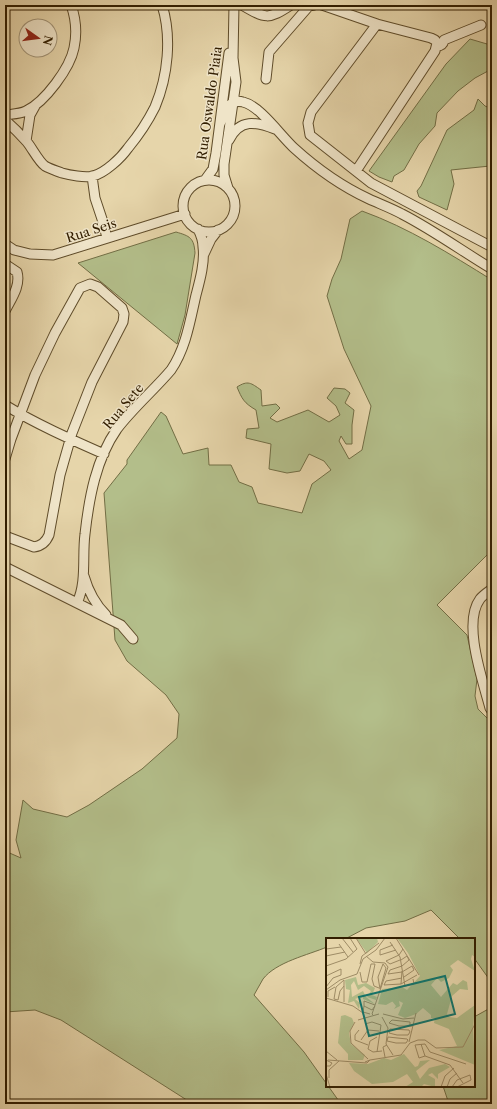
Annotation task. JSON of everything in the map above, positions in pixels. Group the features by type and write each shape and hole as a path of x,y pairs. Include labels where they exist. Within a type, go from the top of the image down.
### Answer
{"street":[{"path":"26,141 30,115 35,106 57,81 66,67 74,48 76,27 71,5"},
{"path":"5,120 26,141 44,165 62,173 92,176 121,158 143,128 154,107 164,77 168,33 162,5"},
{"name":"Rua Oswaldo Piaia","path":"228,188 224,174 224,164 236,82 233,58 234,5"},
{"path":"242,5 262,16 270,17 291,5"},
{"path":"266,79 269,52 309,6 314,5"},
{"path":"322,5 436,43"},
{"path":"376,24 311,112 308,123 310,135 371,183 492,248"},
{"path":"356,171 435,51 436,43 439,37 443,38 444,40 480,25"},
{"name":"Rua Oswaldo Piaia","path":"205,180 213,169 233,28"},
{"path":"236,82 246,99 301,154 329,176 356,192 417,222 492,269"},
{"path":"220,124 224,113 234,101 242,101 253,106"},
{"path":"5,115 25,112 35,106"},
{"path":"226,148 232,133 244,125 256,123 276,129"},
{"path":"92,176 94,198 107,238"},
{"path":"205,180 220,182 228,188 235,202 234,212 230,221 218,230 208,232 198,229 190,223 185,214 183,204 188,190 196,183 205,180"},
{"name":"Rua Seis","path":"5,244 14,250 30,254 54,255 185,214"},
{"name":"Rua Sete","path":"198,229 202,237 203,257"},
{"name":"Rua Sete","path":"77,603 82,590 85,534 98,468 118,429 167,375 176,362 184,344 191,319 203,257 211,239 218,230"},
{"path":"5,264 17,272 19,280 5,311"},
{"path":"5,459 26,397 45,353 78,290 87,284 96,285 122,308 124,314 123,322 89,388 70,439 60,475 49,535 45,542 34,547 5,536"},
{"path":"5,404 20,414 104,454"},
{"path":"5,567 111,621 120,626 133,638"},
{"path":"83,571 86,583 93,598 111,621"},
{"path":"492,589 480,600 475,610 472,622 475,648 492,711"}],"green space":[{"path":"470,39 492,45 492,72 488,71 475,78 458,91 437,113 435,126 419,144 404,170 394,176 392,182 369,171 446,64"},
{"path":"478,99 485,106 492,109 492,168 490,166 451,170 454,184 447,210 419,197 417,191 421,186 447,130 474,110"},
{"path":"362,211 396,225 445,251 492,280 492,550 437,605 467,635 477,679 475,696 478,709 492,723 492,985 475,959 475,938 459,938 431,910 405,921 366,928 347,938 326,938 326,947 284,964 269,973 263,979 254,995 304,1052 326,1083 326,1087 329,1087 341,1104 193,1104 61,1020 35,1010 5,1012 5,851 21,858 16,840 23,800 33,809 67,817 89,805 142,769 177,738 179,714 166,695 127,661 115,640 104,493 127,464 127,460 161,412 166,416 183,454 208,448 209,465 231,465 239,482 252,487 258,503 302,513 312,484 331,470 324,461 309,454 300,471 287,473 269,469 271,444 246,438 247,429 259,428 256,410 244,400 237,387 249,383 261,390 262,406 276,404 280,408 270,418 277,422 308,410 329,422 340,415 336,406 327,398 334,388 345,389 350,393 345,403 354,410 352,444 346,444 341,436 339,441 349,459 362,450 371,406 344,349 327,296 332,279 341,259 350,219"},
{"path":"176,232 190,238 194,244 195,253 185,315 177,344 78,263"},
{"path":"492,1007 492,1104 449,1104 443,1087 475,1087 475,1016"}]}
